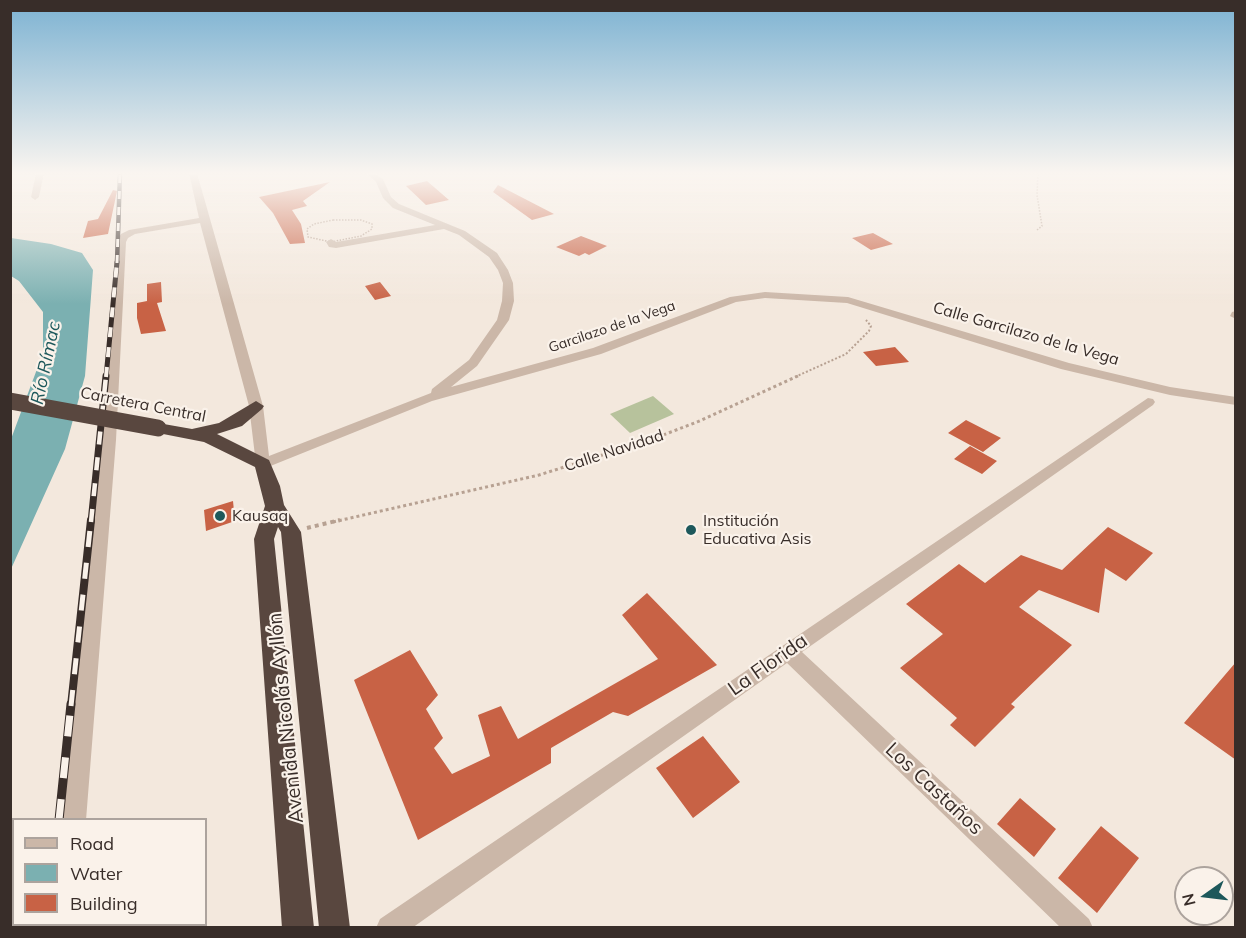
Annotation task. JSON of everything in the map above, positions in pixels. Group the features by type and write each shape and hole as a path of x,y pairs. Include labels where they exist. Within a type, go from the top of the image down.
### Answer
{"highway":[{"name":"Carretera Central","path":"10,400 182,432 223,442 262,464"},
{"path":"182,432 222,428 236,422 256,406"},
{"name":"Avenida Nicolás Ayllón","path":"262,464 276,506 291,532 335,927"},
{"name":"Avenida Nicolás Ayllón","path":"276,506 264,539 298,927"}],"street":[{"path":"262,464 427,399 473,363 503,320 508,301 505,277 493,255 462,233 423,217"},
{"name":"Avenida Nicolás Ayllón","path":"204,219 256,406 262,464"},
{"path":"74,818 109,440 121,242 124,236 132,232 204,219"},
{"path":"332,242 332,245 336,245 446,226"},
{"name":"Garcilazo de la Vega","path":"427,399 597,351 734,299 765,295 808,297"},
{"name":"Calle Garcilazo de la Vega","path":"808,297 858,302 1065,366 1170,391 1236,401"},
{"path":"1220,400 1236,406"},
{"name":"La Florida","path":"389,927 1148,402"},
{"path":"264,539 291,532"},
{"name":"Los Castaños","path":"788,651 1080,927"}],"path":[{"path":"1037,230 1042,226 1041,217"},
{"path":"333,220 361,220 372,224 372,229 361,236 332,242 308,237 307,229 314,224 333,220"},
{"name":"Calle Navidad","path":"291,532 540,475 650,440 697,422 846,354 869,331 871,326 869,321 861,316"}],"green space":[{"path":"653,396 674,414 630,433 610,414"}],"water":[{"name":"Río Rímac","path":"11,238 51,244 82,253 93,270 85,376 65,449 11,569 11,439 43,353 43,312 19,281 11,276"}],"building":[{"path":"99,217 112,217 108,234 83,238 88,221"},
{"path":"275,217 296,217 301,224 305,243 290,244"},
{"path":"528,217 544,217 532,220"},
{"path":"873,233 893,244 871,250 852,238"},
{"path":"581,236 607,246 589,255 585,253 579,256 556,247"},
{"path":"161,282 162,302 157,303 166,331 141,334 137,318 137,303 147,301 147,284"},
{"path":"380,282 391,296 375,300 365,286"},
{"path":"895,347 909,362 876,366 863,352"},
{"path":"966,420 1001,438 983,452 948,433"},
{"path":"970,446 997,461 982,474 954,459"},
{"name":"Kausaq","path":"233,501 235,521 206,531 204,510"},
{"path":"1108,527 1153,553 1126,581 1105,568 1099,613 1039,590 1019,607 1072,645 1011,704 1015,707 975,747 950,725 957,718 900,668 943,634 906,604 959,564 985,583 1021,555 1062,570"},
{"path":"647,593 717,665 628,716 613,712 551,748 551,763 418,840 354,680 410,650 438,695 426,709 443,738 434,748 452,774 490,756 478,715 501,706 518,739 658,659 622,615"},
{"path":"1236,662 1236,760 1184,723"},
{"path":"703,736 740,782 693,818 656,768"},
{"path":"1020,798 1056,829 1034,857 997,824"},
{"path":"1101,826 1139,858 1097,913 1058,878"}],"railway":[{"path":"117,263 119,217"},
{"path":"106,377 117,262"},
{"path":"91,522 106,376"},
{"path":"71,706 91,520"},
{"path":"59,818 71,704"}],"place":[{"name":"Kausaq","path":"220,516"},
{"name":"Institución Educativa Asis","path":"691,530"}]}
